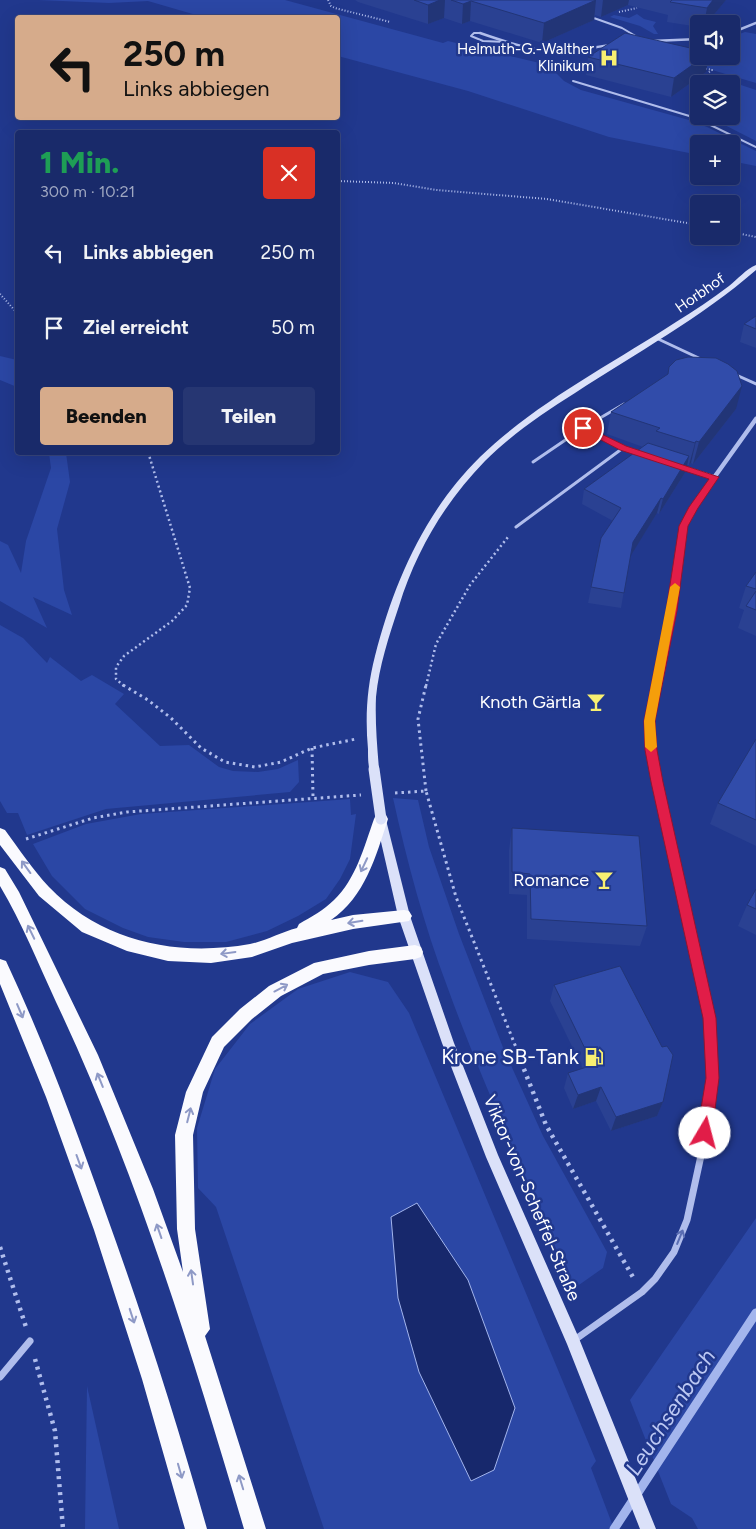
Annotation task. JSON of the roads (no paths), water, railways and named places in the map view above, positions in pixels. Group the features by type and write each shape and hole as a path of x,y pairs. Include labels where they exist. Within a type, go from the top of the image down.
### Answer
{"highway":[{"path":"292,936 330,913 351,893 367,862 381,820"},
{"path":"0,834 44,892 87,927 127,944 168,954 211,956 252,950 292,936 353,922 404,916"},
{"path":"0,873 14,896 90,1055 144,1189 204,1360 255,1529"},
{"path":"204,1360 186,1229 184,1135 195,1092 218,1042 246,1014 275,991 320,968 369,958 415,952"},
{"path":"0,966 52,1088 95,1207 163,1412 196,1529"}],"main road":[{"name":"Horbhof","path":"656,338 705,306 756,267"},
{"name":"Viktor-von-Scheffel-Straße","path":"648,1529 573,1341 492,1157 415,952 404,916 381,820 371,737 373,688 380,650 396,600 412,557 450,498 464,479 495,448 575,390 656,338"}],"street":[{"path":"740,30 756,24"},
{"path":"480,34 507,42 549,50 614,45"},
{"path":"637,43 690,40"},
{"path":"656,338 708,362"},
{"path":"726,370 756,384"},
{"path":"573,1341 642,1292 655,1279 674,1252 687,1220 702,1151 712,1078 710,1018 657,782 651,750 650,721 672,611 684,526 694,507 756,419"},
{"path":"0,1377 30,1341"}],"lane":[{"path":"589,16 629,31 645,42"},
{"path":"480,34 474,33 471,36 483,41 507,42"},
{"path":"585,48 582,50 584,53 599,56"},
{"path":"573,81 696,118 756,147"},
{"path":"533,462 626,402"},
{"path":"583,428 623,448 641,454"},
{"path":"516,527 623,448"},
{"path":"678,466 715,477"}],"waterway":[{"name":"Leuchsenbach","path":"614,1529 756,1313"}],"place":[{"name":"Helmuth-G.-Walther Klinikum","path":"609,58"},
{"name":"Knoth Gärtla","path":"596,702"},
{"name":"Romance","path":"604,880"},
{"name":"Krone SB-Tank","path":"594,1057"}]}
